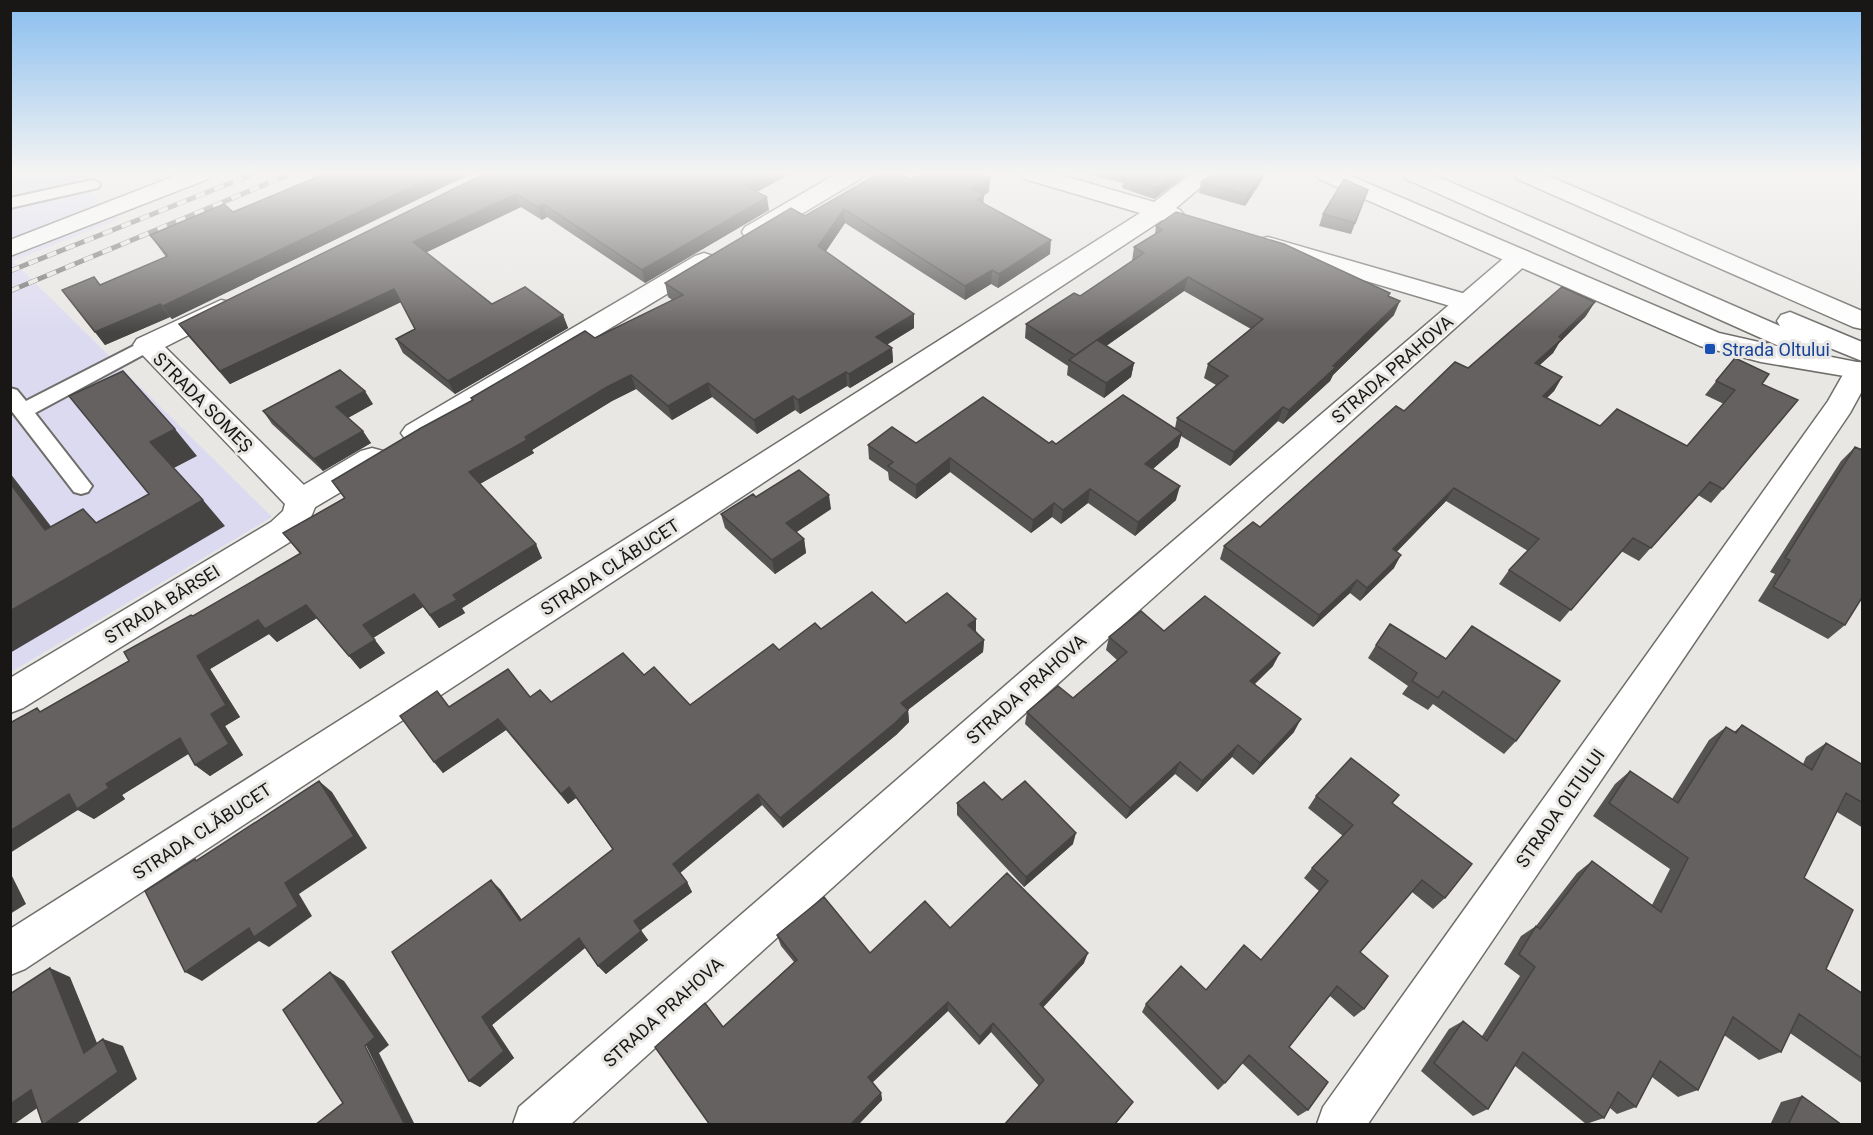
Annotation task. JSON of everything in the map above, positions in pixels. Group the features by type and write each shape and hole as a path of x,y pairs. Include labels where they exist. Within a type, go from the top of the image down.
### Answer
{"main road":[{"path":"10,249 66,227"},
{"path":"301,501 763,227"},
{"name":"STRADA CLĂBUCET","path":"10,954 1134,227"},
{"path":"1449,227 1710,340 1761,353 1861,366"},
{"path":"1537,227 1861,366"},
{"path":"1565,227 1861,366"},
{"path":"1647,227 1863,321"},
{"path":"1249,238 1467,303"},
{"name":"STRADA PRAHOVA","path":"536,1125 1123,604 1520,258"},
{"name":"STRADA SOMEȘ","path":"241,298 147,345 301,501"},
{"name":"STRADA OLTULUI","path":"1340,1125 1840,406 1861,366"},
{"name":"STRADA BÂRSEI","path":"10,697 282,531 297,516 301,501"}],"lane":[{"path":"81,486 17,403 147,345"}],"shaded area":[{"path":"10,227 99,227 13,261 272,517 11,672"}],"building":[{"path":"169,227 328,227 163,306 160,304 95,332 62,290 94,277 100,285 168,256 150,235"},
{"path":"376,227 445,227 413,242 492,304 525,287 563,315 448,381 396,339 415,329 394,289 220,371 179,324"},
{"path":"577,227 716,227 642,270"},
{"path":"759,227 831,227 818,246 914,314 876,337 892,348 849,374 846,372 798,400 793,396 754,420 708,383 668,406 631,375 607,387 525,437 527,440 469,472 536,544 453,595 457,600 430,615 414,594 363,625 375,640 349,656 306,605 265,629 258,620 197,656 226,705 211,714 229,744 195,765 180,738 106,784 109,788 77,809 69,794 10,831 10,723 37,708 40,712 129,661 124,652 191,615 193,616 301,553 283,533 345,498 332,481 473,400 471,398 585,331 595,338 683,295 665,283"},
{"path":"872,227 1027,227 1051,240 999,274 992,270 965,286"},
{"path":"1157,227 1227,227 1284,244 1390,293 1388,296 1400,301 1333,366 1336,367 1289,410 1283,407 1234,452 1177,418 1228,376 1208,364 1263,319 1188,277 1075,355 1026,324 1074,293 1080,296 1144,253 1134,247 1162,230"},
{"path":"1562,287 1595,302 1559,337 1562,339 1535,363 1562,377 1543,396 1600,426 1617,409 1687,446 1735,390 1716,381 1735,358 1769,374 1762,384 1798,400 1723,489 1710,482 1651,548 1633,538 1571,610 1509,570 1539,539 1454,488 1393,549 1401,555 1367,588 1357,580 1319,615 1224,546 1253,522 1260,527 1396,406 1404,411 1455,362 1468,368"},
{"path":"1097,340 1134,363 1106,383 1069,360"},
{"path":"340,370 365,391 336,407 363,431 314,459 263,411"},
{"path":"123,371 175,429 150,442 203,500 10,611 10,483 45,530 83,509 96,523 149,494 69,396"},
{"path":"1123,395 1182,433 1145,464 1180,486 1138,522 1090,489 1063,510 1054,503 1033,520 950,458 916,485 888,466 893,462 868,445 892,427 916,443 983,397 1049,443 1052,441 1056,444"},
{"path":"1855,447 1863,449 1863,596 1845,625 1773,587 1790,560 1785,558"},
{"path":"799,470 829,495 786,523 804,539 772,560 721,514 753,494 756,497"},
{"path":"872,592 906,623 947,593 976,619 968,625 984,640 901,703 908,710 895,723 780,818 758,794 673,864 687,882 634,921 641,931 598,966 579,938 482,1017 504,1051 469,1081 392,952 491,880 520,921 613,849 569,787 561,794 498,719 434,762 400,716 437,691 449,707 508,669 530,697 540,690 551,702 623,653 644,675 654,667 690,705 773,644 779,650 815,623 821,629"},
{"path":"1205,596 1280,653 1250,681 1301,719 1260,763 1238,745 1202,781 1180,762 1130,808 1027,712 1058,686 1073,698 1127,652 1109,637 1141,611 1164,631"},
{"path":"1390,624 1446,659 1472,626 1560,681 1516,741 1443,691 1438,698 1412,681 1417,673 1376,645"},
{"path":"1742,725 1812,770 1826,743 1863,765 1863,803 1846,793 1804,878 1853,910 1826,969 1863,994 1863,1059 1799,1014 1781,1052 1733,1017 1698,1090 1660,1061 1636,1107 1618,1092 1604,1118 1523,1052 1488,1109 1434,1063 1463,1021 1487,1041 1535,967 1519,954 1536,926 1540,929 1592,861 1661,912 1688,858 1609,803 1630,771 1678,803 1726,727 1736,733"},
{"path":"1351,758 1399,795 1392,803 1472,864 1445,898 1422,880 1360,952 1388,976 1364,1009 1337,986 1289,1047 1328,1082 1308,1110 1249,1055 1225,1083 1146,1004 1181,966 1206,990 1244,945 1261,960 1328,881 1312,868 1353,825 1316,796"},
{"path":"319,781 354,836 285,883 298,906 254,937 249,928 185,972 145,891 195,859 196,861"},
{"path":"1025,781 1076,833 1026,877 957,803 984,782 1002,800"},
{"path":"1007,873 1088,953 1040,1004 1133,1102 1114,1125 1004,1125 1044,1080 993,1023 980,1037 948,1002 868,1077 881,1093 850,1125 710,1125 655,1047 705,1003 723,1027 797,960 777,935 824,897 870,953 925,901 950,928"},
{"path":"50,968 84,1053 103,1039 118,1072 43,1125 31,1090 10,1104 10,994"},
{"path":"330,972 375,1037 365,1046 405,1125 315,1125 343,1103 283,1010"},
{"path":"1802,1096 1842,1125 1788,1125"}],"railway":[{"path":"10,271 120,227"},
{"path":"10,291 163,227"}],"place":[{"name":"Strada Oltului","path":"1710,349"}]}
